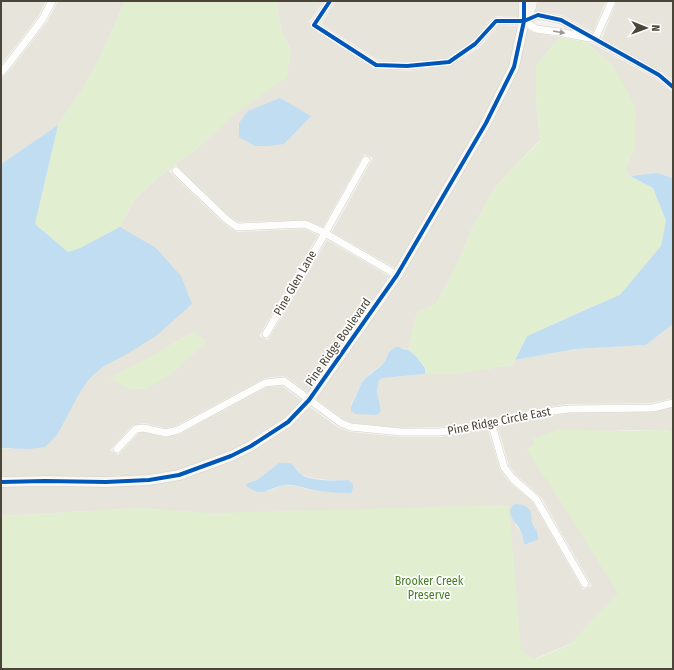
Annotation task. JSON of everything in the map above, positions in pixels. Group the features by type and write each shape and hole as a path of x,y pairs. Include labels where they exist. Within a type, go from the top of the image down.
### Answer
{"street":[{"path":"1,72 42,20 52,1"},
{"path":"330,1 314,25 376,65 407,66 449,62 475,44 496,21 524,21 538,16 561,20 659,75 673,87"},
{"name":"Pine Ridge Boulevard","path":"1,482 106,482 149,480 179,474 231,456 251,446 288,422 309,400 397,274 486,123 514,68 524,21 524,1"},
{"name":"Pine Ridge Boulevard","path":"524,21 531,7 532,1"},
{"path":"595,40 612,1"},
{"path":"524,21 536,29 559,32 595,40"},
{"name":"Pine Glen Lane","path":"266,334 366,160"},
{"path":"176,171 226,219 237,227 305,224 325,233 397,274"},
{"name":"Pine Ridge Circle East","path":"117,449 136,429 143,428 166,433 178,430 265,383 284,381 341,423 351,427 400,432 440,432 492,425 536,413 569,409 652,408 673,403"},
{"path":"492,425 504,467 513,479 536,498 585,584"}],"shaded area":[{"path":"1,1 46,1 37,18 1,65"},
{"path":"58,1 125,1 98,62 82,90 58,125 1,164 1,78 10,70 47,22"},
{"path":"277,1 324,1 309,22 311,28 373,68 407,71 450,66 479,48 499,25 518,26 509,66 482,121 395,268 332,232 373,158 364,154 323,227 305,220 239,222 229,216 176,165 169,171 222,222 234,231 304,229 318,235 259,336 268,340 327,240 389,276 308,393 287,377 265,378 175,426 166,428 144,423 132,426 110,450 118,455 139,433 143,432 164,437 180,434 267,387 282,386 302,401 284,418 248,442 228,452 178,470 149,475 106,477 1,478 1,448 11,449 79,394 90,378 104,366 122,357 120,227 119,228 135,199 162,174 194,151 232,116 291,51 282,33","holes":["193,332 206,341 191,355 159,352"]},
{"path":"336,1 519,1 519,17 497,16 492,18 472,41 447,58 407,62 378,60 321,24"},
{"path":"538,1 606,1 593,32 562,15 539,11 535,12"},
{"path":"617,1 673,1 673,80 662,72 602,38"},
{"path":"527,29 535,33 565,38 559,38 536,66 536,99 540,140 495,187 472,229 458,262 436,304 417,313 408,350 401,348 388,354 382,365 370,373 363,381 351,404 365,414 377,415 380,405 377,390 379,380 383,378 426,374 453,374 512,365 515,360 575,349 646,345 673,324 673,398 652,403 568,404 505,415 491,420 440,427 401,428 352,423 343,419 316,399 404,273 491,125 518,69"},
{"path":"586,42 593,44 656,79 673,93 673,178 657,173 629,176 626,169 635,146 613,66"},
{"path":"310,407 337,427 350,432 400,437 440,437 488,430 500,470 509,482 532,501 583,590 592,586 541,497 517,476 509,465 498,428 508,424 569,413 653,412 673,407 673,433 666,430 625,430 558,435 580,510 625,594 579,640 525,663 389,520 203,513 140,508 1,516 1,487 180,479 291,426","holes":["279,463 291,463 301,474 307,477 338,481 348,480 350,493 311,490 286,485 268,491 248,483 257,480","530,512 532,523 536,528 535,541 524,545 521,532 515,524"]}],"green space":[{"path":"125,1 277,1 282,33 291,51 287,77 232,116 194,151 162,174 135,199 119,228 80,248 68,252 35,224 58,125 82,90 98,62"},
{"path":"559,38 586,42 613,66 636,108 635,146 626,169 629,176 653,188 666,221 661,246 620,296 593,306 527,336 512,365 453,374 425,374 425,367 416,356 408,350 417,313 436,304 458,262 472,229 495,187 540,141 536,98 536,66"},
{"path":"193,332 207,341 173,373 146,389 130,389 110,378 159,352"},
{"name":"Brooker Creek Preserve","path":"559,429 612,431 666,430 673,433 673,669 1,669 1,516 139,508 210,513 509,505 521,651 536,659 569,645 618,593 526,449 534,445 534,438"}],"water":[{"path":"280,98 311,116 284,144 255,146 239,137 239,123 248,111"},
{"path":"58,125 35,224 68,252 80,248 120,227 156,248 181,276 192,304 156,336 104,366 90,378 79,394 57,435 45,447 29,449 1,448 1,164"},
{"path":"657,173 673,178 673,324 646,345 575,349 515,360 527,336 620,295 661,246 666,221 653,188 630,176"},
{"path":"398,347 408,350 416,356 425,368 425,374 383,378 379,380 377,391 381,411 377,415 356,414 351,411 353,401 364,380 382,365 388,354 394,348"},
{"path":"279,463 291,463 302,475 306,477 331,480 348,480 353,484 353,488 351,493 336,493 285,485 258,492 246,486 248,483 257,480"},
{"path":"515,504 524,506 530,510 532,523 538,534 537,540 524,545 521,532 510,514 511,507"}],"cycle path":[{"path":"330,1 314,25 376,65 407,66 449,62 475,44 496,21 524,21 538,15 561,20 659,75 673,87"},
{"path":"1,482 106,482 149,480 179,475 231,456 251,446 288,422 309,400 397,275 486,123 514,67 524,21 524,1"}]}
